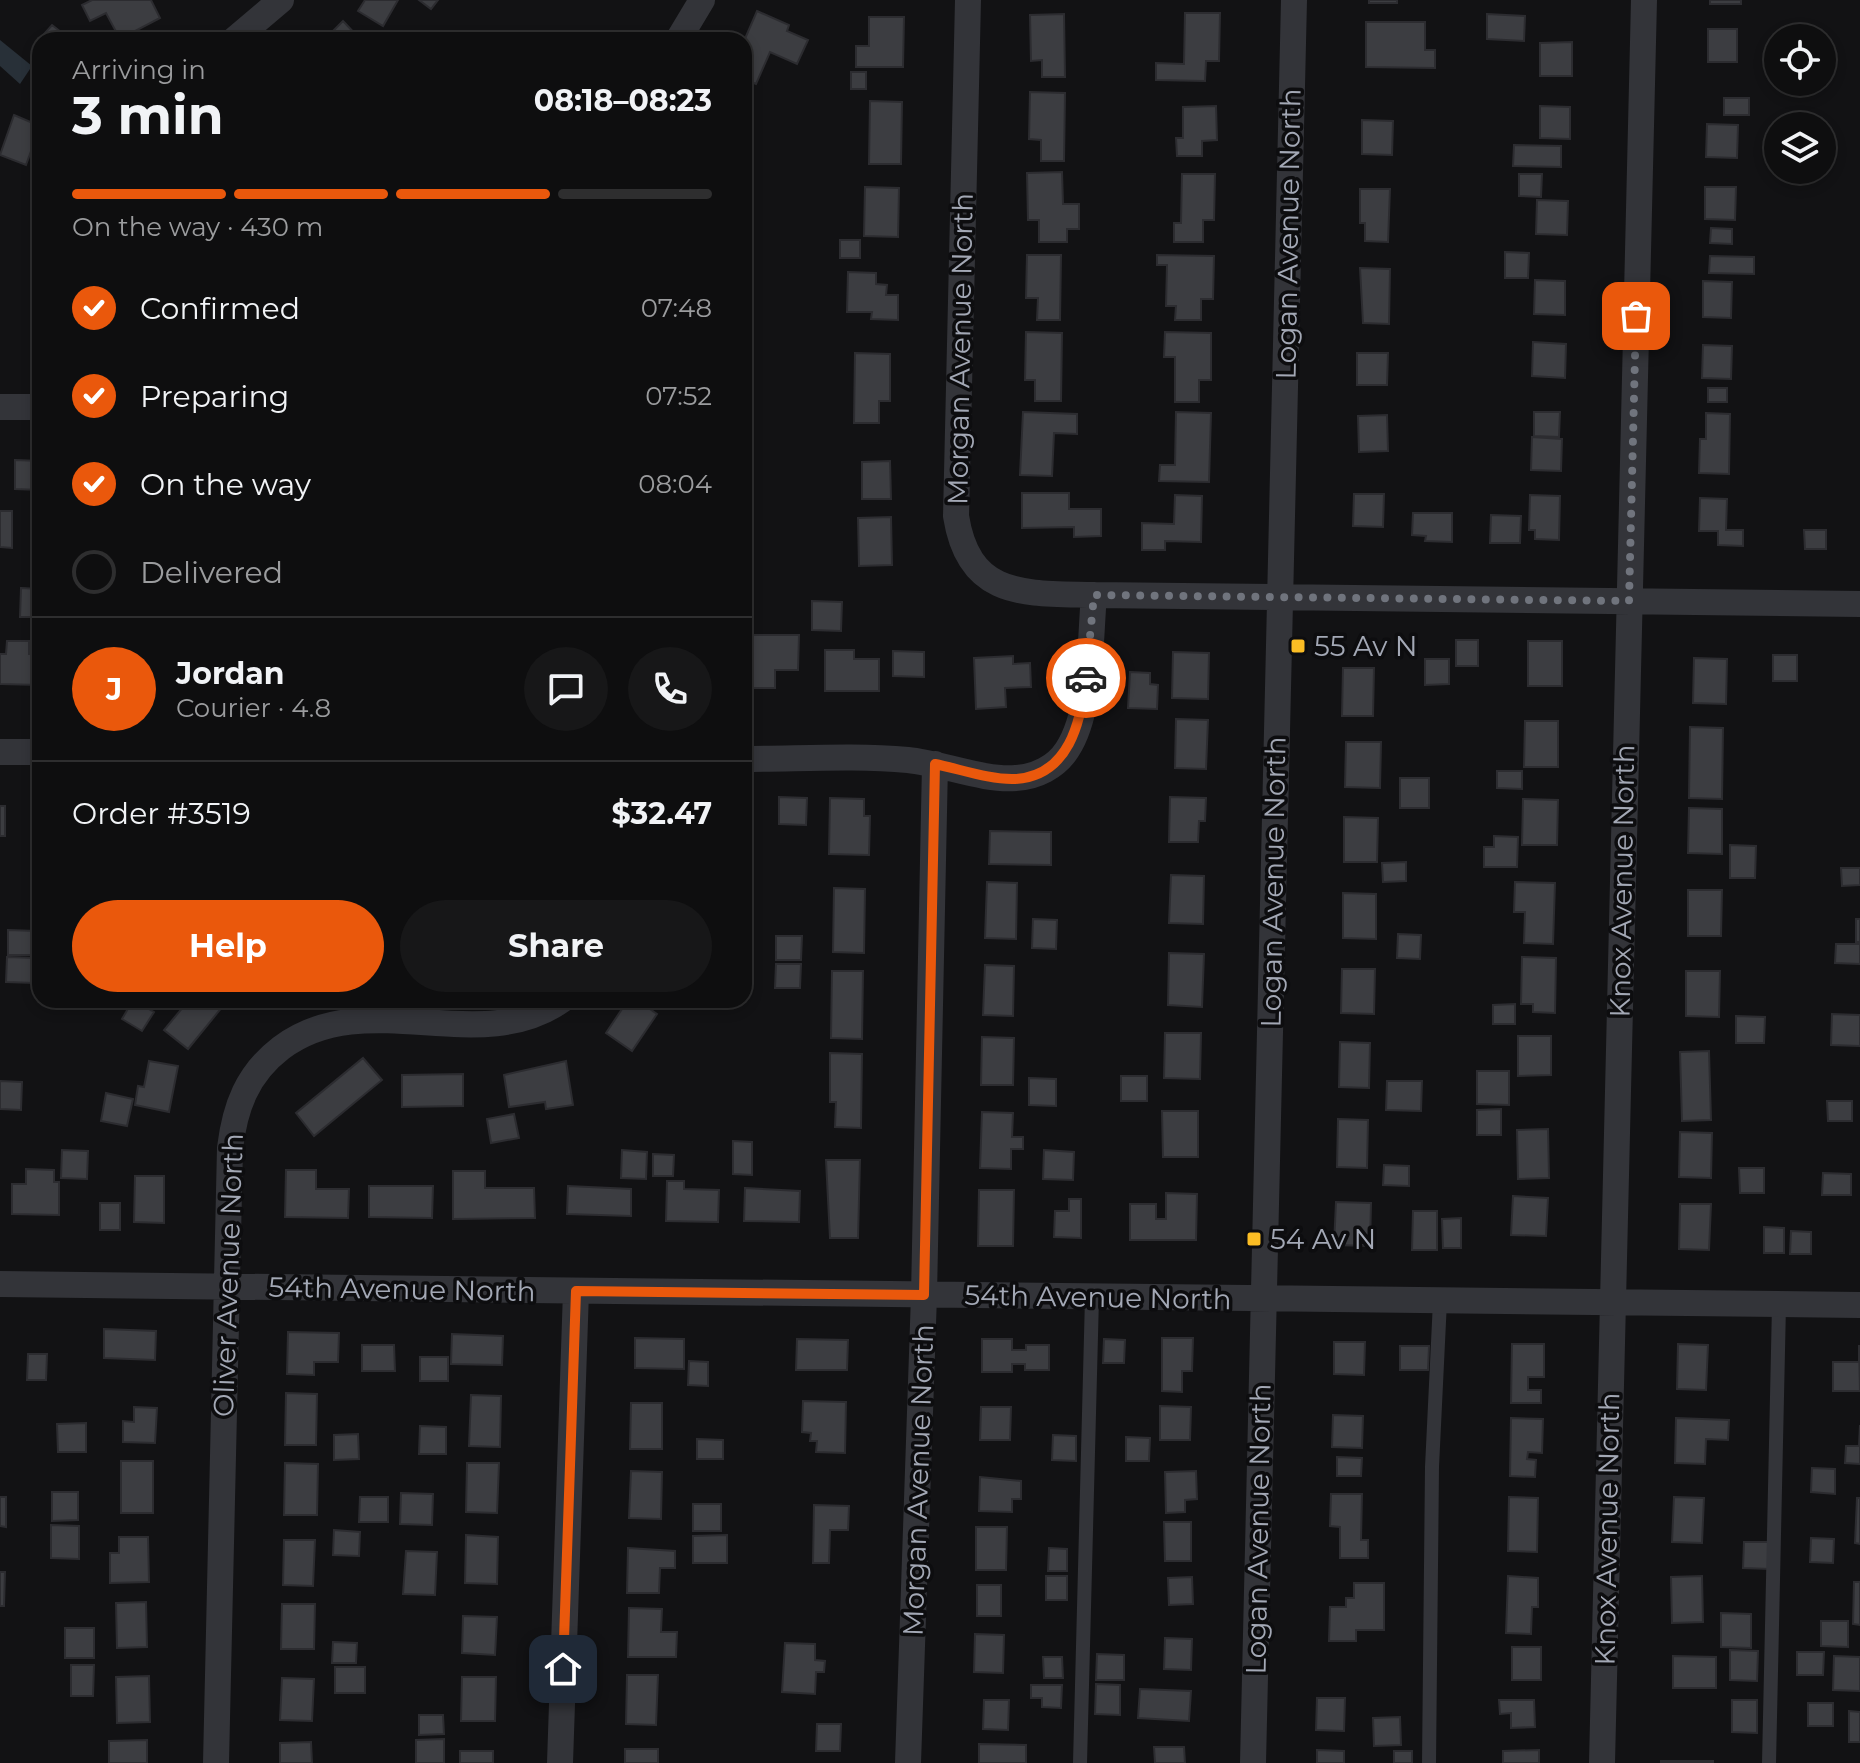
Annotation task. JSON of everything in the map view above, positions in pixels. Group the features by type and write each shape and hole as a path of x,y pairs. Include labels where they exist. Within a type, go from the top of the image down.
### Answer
{"street":[{"path":"243,32 281,0"},
{"path":"683,32 702,0"},
{"name":"Morgan Avenue North","path":"968,0 956,500 960,541 970,562 987,580 1038,593 1094,595 1860,604"},
{"name":"Logan Avenue North","path":"1253,1763 1294,0"},
{"name":"Knox Avenue North","path":"1602,1763 1644,0"},
{"path":"0,407 32,407"},
{"path":"752,759 908,760 1014,779 1053,766 1068,750 1081,712 1094,595"},
{"path":"0,752 32,752"},
{"name":"Morgan Avenue North","path":"908,1763 924,1295 935,764"},
{"name":"Oliver Avenue North","path":"216,1763 234,1114 248,1082 271,1055 298,1035 331,1022 367,1019 487,1023 522,1019 545,1008"},
{"name":"54th Avenue North","path":"0,1284 1860,1305"},
{"path":"560,1763 576,1291"}],"lane":[{"path":"1080,1763 1092,1297"},
{"path":"1429,1763 1432,1467 1440,1301"},
{"path":"1769,1763 1779,1305"}],"shaded area":[{"path":"0,40 32,66 20,84 0,66"}],"building":[{"path":"92,0 151,0 160,18 133,32 116,32 106,13 90,21 82,5"},
{"path":"365,0 398,0 383,26 358,11"},
{"path":"419,0 438,0 431,9"},
{"path":"1369,0 1397,0 1397,3 1369,3"},
{"path":"1710,0 1741,0 1741,4 1710,4"},
{"path":"757,11 789,25 787,31 808,40 797,64 770,52 756,84 752,82 752,32 748,32"},
{"path":"1185,13 1220,13 1219,61 1206,61 1205,81 1156,80 1156,63 1184,64"},
{"path":"1064,14 1065,77 1042,77 1042,60 1031,61 1030,15"},
{"path":"1487,14 1525,16 1524,41 1487,39"},
{"path":"869,17 904,17 903,67 856,67 856,46 869,46"},
{"path":"343,21 353,32 332,32"},
{"path":"1366,22 1425,22 1425,50 1435,50 1435,68 1366,67"},
{"path":"52,25 61,32 46,32"},
{"path":"1708,29 1737,29 1737,62 1708,62"},
{"path":"1572,42 1572,76 1540,76 1540,43"},
{"path":"851,72 866,72 866,89 851,89"},
{"path":"1030,92 1065,93 1064,161 1041,161 1041,140 1029,139"},
{"path":"1724,98 1749,98 1749,115 1724,115"},
{"path":"870,101 902,102 901,164 869,164"},
{"path":"1216,106 1217,140 1202,141 1202,156 1177,156 1176,138 1183,138 1183,107"},
{"path":"1540,106 1570,107 1570,139 1540,138"},
{"path":"14,115 32,123 32,148 26,165 0,155"},
{"path":"1362,120 1393,121 1392,155 1362,154"},
{"path":"1707,124 1738,125 1737,158 1706,157"},
{"path":"1514,145 1561,146 1561,167 1513,166"},
{"path":"1062,172 1063,204 1079,204 1079,229 1067,229 1067,242 1039,242 1039,220 1028,220 1027,173"},
{"path":"1182,174 1215,174 1214,220 1203,220 1203,242 1174,242 1174,223 1181,223"},
{"path":"1519,174 1542,174 1541,197 1519,196"},
{"path":"865,187 899,188 898,237 864,236"},
{"path":"1705,187 1736,187 1735,220 1705,219"},
{"path":"1360,189 1390,189 1388,242 1365,241 1365,223 1360,223"},
{"path":"1537,200 1568,201 1567,235 1536,234"},
{"path":"1711,228 1732,229 1732,244 1710,243"},
{"path":"840,240 860,240 860,258 840,258"},
{"path":"1505,252 1529,253 1528,278 1505,278"},
{"path":"1027,255 1061,255 1060,320 1037,320 1038,298 1026,298"},
{"path":"1157,255 1214,256 1213,299 1201,299 1201,320 1175,320 1176,306 1166,306 1167,265 1157,265"},
{"path":"1710,256 1754,257 1754,274 1709,273"},
{"path":"1360,268 1390,269 1389,324 1363,323"},
{"path":"848,272 876,273 876,284 887,285 886,295 898,295 898,320 871,319 872,312 847,312"},
{"path":"1535,280 1565,281 1565,315 1534,314"},
{"path":"1703,281 1732,282 1731,318 1703,317"},
{"path":"1026,332 1062,333 1061,401 1035,401 1035,380 1025,380"},
{"path":"1165,332 1211,333 1211,380 1199,380 1199,402 1175,402 1175,357 1164,357"},
{"path":"1533,342 1566,344 1565,378 1532,376"},
{"path":"1703,345 1732,346 1731,379 1702,378"},
{"path":"855,353 890,354 890,401 879,401 879,423 854,423"},
{"path":"1357,353 1388,353 1387,385 1357,385"},
{"path":"1708,388 1727,388 1727,402 1708,402"},
{"path":"1023,412 1077,414 1077,434 1054,433 1052,476 1020,475"},
{"path":"1176,412 1211,413 1209,482 1159,481 1160,465 1175,465"},
{"path":"1534,412 1560,412 1559,437 1534,436"},
{"path":"1706,413 1730,414 1729,474 1699,473 1700,439 1706,439"},
{"path":"1387,415 1388,451 1359,452 1358,416"},
{"path":"1532,437 1562,439 1561,471 1531,470"},
{"path":"15,460 32,461 32,490 15,489"},
{"path":"890,461 891,499 862,499 862,462"},
{"path":"1022,493 1069,493 1069,509 1101,509 1101,536 1074,537 1074,527 1022,528"},
{"path":"1354,494 1384,494 1383,527 1353,526"},
{"path":"1175,495 1202,496 1201,542 1165,541 1165,550 1142,550 1142,523 1174,524"},
{"path":"1530,495 1560,496 1559,540 1535,539 1535,530 1529,530"},
{"path":"1700,498 1727,499 1726,530 1743,530 1743,546 1718,545 1718,531 1699,531"},
{"path":"0,511 12,511 12,548 0,547"},
{"path":"1413,513 1452,513 1452,542 1425,541 1426,536 1412,535"},
{"path":"1491,515 1521,516 1520,543 1490,543"},
{"path":"891,517 892,565 859,566 858,518"},
{"path":"1804,530 1826,530 1826,549 1805,549"},
{"path":"21,588 32,589 32,617 20,617"},
{"path":"812,601 842,602 841,631 812,630"},
{"path":"752,635 799,635 798,670 775,670 775,688 752,688"},
{"path":"1456,640 1478,640 1478,666 1456,666"},
{"path":"7,641 29,641 32,685 0,684 0,654 6,654"},
{"path":"1528,641 1562,641 1562,686 1528,686"},
{"path":"825,650 854,650 854,659 879,659 879,691 825,691"},
{"path":"893,651 924,652 924,677 893,676"},
{"path":"1173,652 1209,653 1208,699 1172,698"},
{"path":"1773,655 1797,655 1797,681 1773,681"},
{"path":"1013,656 1013,664 1030,663 1031,687 1005,688 1006,707 976,709 974,658"},
{"path":"1694,658 1727,659 1726,704 1693,703"},
{"path":"1425,659 1449,659 1449,684 1425,685"},
{"path":"1343,668 1374,668 1373,716 1342,716"},
{"path":"1130,672 1150,673 1150,684 1158,685 1157,709 1128,708"},
{"path":"1176,719 1208,720 1206,769 1175,768"},
{"path":"1525,721 1558,721 1558,767 1524,767"},
{"path":"1690,727 1723,728 1722,799 1689,798"},
{"path":"1346,742 1381,742 1380,788 1345,787"},
{"path":"1497,771 1522,771 1522,789 1497,788"},
{"path":"1400,778 1429,778 1429,808 1400,808"},
{"path":"779,797 807,798 806,825 779,824"},
{"path":"1170,797 1206,798 1205,821 1199,821 1198,842 1169,842"},
{"path":"830,798 864,799 864,816 870,816 869,855 829,854"},
{"path":"1523,799 1558,800 1557,845 1522,845"},
{"path":"0,806 5,806 5,836 0,836"},
{"path":"1689,808 1722,809 1722,854 1688,853"},
{"path":"1344,817 1378,818 1377,862 1344,862"},
{"path":"990,831 1051,832 1051,865 989,864"},
{"path":"1494,836 1518,837 1517,867 1484,867 1484,847 1494,847"},
{"path":"1730,845 1756,846 1755,878 1730,878"},
{"path":"1406,862 1406,881 1383,882 1382,863"},
{"path":"1841,868 1860,868 1860,885 1842,886"},
{"path":"1171,875 1204,876 1203,924 1169,923"},
{"path":"987,882 1017,883 1016,939 985,938"},
{"path":"1515,882 1555,883 1553,944 1524,943 1525,912 1514,912"},
{"path":"834,888 865,889 864,953 833,952"},
{"path":"1688,890 1722,890 1721,936 1688,936"},
{"path":"1343,893 1376,894 1376,939 1343,938"},
{"path":"1033,919 1057,920 1056,949 1032,948"},
{"path":"1856,919 1860,919 1860,942 1856,942"},
{"path":"8,930 32,931 32,955 8,955"},
{"path":"1398,934 1421,935 1420,959 1397,958"},
{"path":"776,936 802,936 801,960 776,960"},
{"path":"1836,944 1860,944 1860,964 1835,963"},
{"path":"1169,953 1204,954 1202,1007 1168,1005"},
{"path":"7,957 32,958 32,983 6,982"},
{"path":"1522,957 1556,958 1555,1013 1533,1012 1533,1004 1521,1004"},
{"path":"776,964 801,964 800,988 775,988"},
{"path":"985,965 1014,966 1013,1016 983,1015"},
{"path":"1342,969 1375,969 1374,1014 1341,1013"},
{"path":"832,971 863,971 862,1039 831,1038"},
{"path":"1686,971 1720,971 1719,1017 1686,1016"},
{"path":"1515,1004 1515,1024 1493,1024 1493,1005"},
{"path":"128,1008 147,1008 154,1012 142,1031 122,1019"},
{"path":"182,1008 221,1008 188,1049 164,1030"},
{"path":"623,1008 648,1008 657,1014 632,1051 606,1033"},
{"path":"1832,1014 1860,1015 1860,1046 1831,1045"},
{"path":"1736,1016 1765,1017 1764,1043 1736,1043"},
{"path":"1165,1033 1201,1033 1200,1079 1164,1078"},
{"path":"1518,1036 1551,1036 1551,1075 1518,1076"},
{"path":"982,1037 1014,1038 1013,1085 981,1085"},
{"path":"1340,1042 1370,1043 1369,1088 1339,1087"},
{"path":"1709,1051 1711,1120 1682,1121 1680,1052"},
{"path":"830,1053 862,1054 861,1128 835,1127 836,1102 830,1102"},
{"path":"363,1058 382,1080 314,1136 296,1113"},
{"path":"149,1061 178,1066 169,1112 135,1105 138,1086 144,1087"},
{"path":"566,1061 573,1105 546,1109 545,1102 509,1107 504,1075"},
{"path":"1477,1071 1509,1071 1509,1105 1477,1104"},
{"path":"463,1074 463,1106 402,1107 402,1075"},
{"path":"1121,1076 1147,1076 1147,1101 1121,1101"},
{"path":"1029,1078 1056,1079 1056,1106 1029,1105"},
{"path":"0,1081 22,1082 21,1110 0,1109"},
{"path":"1387,1081 1422,1081 1421,1111 1386,1110"},
{"path":"106,1093 133,1099 127,1126 101,1121"},
{"path":"1827,1101 1852,1101 1852,1121 1828,1121"},
{"path":"1501,1109 1501,1135 1477,1135 1477,1110"},
{"path":"1162,1111 1198,1111 1198,1157 1163,1157"},
{"path":"982,1112 1013,1113 1012,1137 1023,1137 1023,1149 1011,1149 1011,1169 980,1168"},
{"path":"514,1114 519,1138 491,1143 487,1119"},
{"path":"1338,1119 1368,1120 1367,1168 1337,1167"},
{"path":"1548,1129 1549,1178 1518,1179 1517,1130"},
{"path":"1680,1132 1712,1133 1711,1178 1679,1177"},
{"path":"733,1141 752,1142 752,1175 733,1174"},
{"path":"62,1150 88,1151 87,1179 61,1178"},
{"path":"622,1150 647,1152 646,1179 621,1178"},
{"path":"1044,1150 1074,1152 1073,1180 1043,1179"},
{"path":"653,1154 674,1155 673,1176 653,1176"},
{"path":"826,1160 860,1160 858,1238 830,1238"},
{"path":"1384,1165 1409,1166 1409,1186 1383,1185"},
{"path":"1739,1168 1764,1168 1764,1193 1740,1193"},
{"path":"26,1169 54,1170 54,1182 59,1182 59,1215 12,1214 12,1184 26,1184"},
{"path":"286,1170 316,1170 316,1189 349,1189 348,1218 285,1217"},
{"path":"453,1171 485,1171 485,1188 534,1188 535,1218 453,1219"},
{"path":"1823,1173 1851,1174 1851,1195 1822,1195"},
{"path":"135,1176 164,1176 164,1223 134,1222"},
{"path":"667,1181 684,1181 684,1189 719,1190 718,1222 666,1221"},
{"path":"369,1186 433,1186 432,1218 369,1217"},
{"path":"568,1186 631,1189 631,1216 567,1214"},
{"path":"745,1188 800,1191 799,1222 744,1221"},
{"path":"979,1190 1014,1190 1013,1246 978,1246"},
{"path":"1166,1193 1197,1194 1196,1240 1130,1240 1130,1204 1156,1204 1156,1219 1166,1219"},
{"path":"1513,1196 1548,1198 1546,1236 1511,1235"},
{"path":"1069,1199 1081,1199 1081,1238 1054,1237 1055,1211 1069,1211"},
{"path":"1336,1202 1371,1203 1370,1246 1334,1245"},
{"path":"100,1203 120,1203 120,1230 100,1230"},
{"path":"1680,1204 1711,1204 1709,1250 1679,1249"},
{"path":"1413,1211 1437,1211 1437,1250 1412,1250"},
{"path":"1461,1218 1461,1248 1443,1248 1442,1219"},
{"path":"1764,1227 1784,1228 1784,1253 1764,1253"},
{"path":"1791,1231 1811,1232 1811,1254 1790,1254"},
{"path":"104,1329 156,1331 155,1360 104,1358"},
{"path":"288,1332 339,1333 338,1362 314,1362 314,1375 287,1374"},
{"path":"452,1334 503,1336 502,1365 451,1364"},
{"path":"635,1338 684,1339 684,1369 635,1368"},
{"path":"1162,1338 1193,1338 1192,1371 1182,1371 1182,1392 1162,1391"},
{"path":"797,1339 848,1340 847,1370 796,1370"},
{"path":"982,1339 1012,1339 1012,1350 1026,1350 1026,1345 1049,1345 1049,1370 1025,1370 1025,1364 1012,1364 1012,1372 982,1372"},
{"path":"1104,1339 1125,1340 1124,1363 1103,1363"},
{"path":"1334,1342 1365,1342 1364,1375 1334,1374"},
{"path":"1512,1344 1544,1344 1544,1377 1528,1377 1528,1390 1541,1390 1541,1403 1511,1403"},
{"path":"1678,1344 1708,1345 1706,1390 1677,1389"},
{"path":"362,1345 394,1345 395,1371 362,1371"},
{"path":"1859,1345 1860,1391 1833,1391 1833,1362 1859,1362"},
{"path":"1400,1346 1429,1346 1428,1370 1400,1370"},
{"path":"28,1354 47,1354 46,1380 27,1380"},
{"path":"420,1357 448,1357 448,1381 420,1381"},
{"path":"689,1361 708,1362 708,1386 688,1385"},
{"path":"286,1393 317,1394 316,1445 285,1445"},
{"path":"471,1395 501,1396 500,1447 469,1446"},
{"path":"803,1401 846,1402 845,1453 816,1452 817,1441 810,1441 811,1433 802,1432"},
{"path":"631,1403 662,1403 662,1449 630,1449"},
{"path":"1160,1406 1191,1407 1190,1440 1160,1440"},
{"path":"134,1407 157,1408 155,1443 123,1442 123,1421 134,1422"},
{"path":"981,1407 1011,1407 1010,1440 980,1440"},
{"path":"1333,1415 1363,1416 1362,1448 1332,1447"},
{"path":"1511,1418 1543,1419 1542,1453 1528,1452 1527,1459 1536,1460 1535,1477 1510,1476"},
{"path":"1676,1418 1729,1420 1728,1440 1706,1439 1705,1464 1675,1463"},
{"path":"86,1423 86,1452 58,1452 57,1424"},
{"path":"1860,1425 1860,1464 1845,1463 1846,1446 1859,1446"},
{"path":"420,1426 446,1427 446,1454 419,1454"},
{"path":"358,1434 359,1459 334,1460 334,1435"},
{"path":"1053,1435 1076,1436 1076,1461 1052,1460"},
{"path":"1126,1437 1150,1438 1149,1461 1126,1461"},
{"path":"697,1439 723,1440 723,1459 697,1459"},
{"path":"1337,1457 1362,1458 1361,1476 1337,1476"},
{"path":"121,1461 153,1461 153,1513 121,1513"},
{"path":"285,1463 318,1464 317,1515 284,1515"},
{"path":"467,1463 499,1463 497,1513 466,1512"},
{"path":"1812,1468 1835,1469 1835,1494 1811,1492"},
{"path":"631,1471 662,1472 661,1519 629,1518"},
{"path":"1196,1471 1197,1499 1185,1500 1185,1512 1166,1513 1165,1472"},
{"path":"980,1477 1021,1481 1021,1499 1012,1499 1012,1512 979,1511"},
{"path":"52,1492 78,1492 78,1520 52,1521"},
{"path":"401,1493 433,1494 432,1525 400,1524"},
{"path":"1331,1494 1362,1494 1361,1540 1368,1540 1368,1558 1340,1558 1340,1527 1330,1526"},
{"path":"0,1497 6,1497 6,1527 0,1526"},
{"path":"360,1497 388,1497 388,1522 359,1522"},
{"path":"1509,1497 1538,1498 1537,1552 1508,1551"},
{"path":"1674,1497 1704,1498 1702,1543 1672,1542"},
{"path":"1857,1498 1860,1498 1860,1544 1855,1543"},
{"path":"693,1504 721,1504 721,1531 693,1531"},
{"path":"814,1505 849,1506 848,1530 830,1530 829,1563 813,1563"},
{"path":"1164,1522 1191,1522 1191,1561 1165,1561"},
{"path":"51,1525 79,1526 79,1559 51,1558"},
{"path":"976,1527 1007,1527 1006,1570 976,1570"},
{"path":"334,1530 360,1532 359,1556 333,1555"},
{"path":"466,1535 498,1537 497,1584 465,1583"},
{"path":"727,1535 727,1563 693,1563 693,1536"},
{"path":"119,1537 148,1537 149,1582 110,1583 110,1553 119,1553"},
{"path":"1811,1538 1834,1539 1833,1563 1810,1562"},
{"path":"284,1540 315,1540 313,1586 283,1585"},
{"path":"1744,1542 1771,1542 1770,1569 1743,1568"},
{"path":"628,1548 675,1551 675,1568 660,1568 659,1593 627,1593"},
{"path":"1049,1548 1067,1549 1067,1571 1048,1571"},
{"path":"406,1551 437,1552 435,1595 403,1594"},
{"path":"0,1572 5,1572 4,1606 0,1606"},
{"path":"1046,1576 1067,1576 1067,1600 1046,1600"},
{"path":"1508,1576 1538,1578 1538,1607 1532,1607 1531,1634 1506,1633"},
{"path":"1702,1576 1703,1622 1672,1623 1671,1577"},
{"path":"1192,1577 1193,1604 1169,1605 1168,1578"},
{"path":"1854,1582 1860,1582 1860,1625 1853,1624"},
{"path":"1354,1583 1384,1583 1384,1630 1356,1630 1356,1641 1329,1641 1330,1607 1346,1607 1346,1598 1354,1598"},
{"path":"977,1585 1001,1585 1001,1616 977,1616"},
{"path":"146,1602 147,1647 117,1648 116,1603"},
{"path":"282,1604 315,1604 314,1649 281,1649"},
{"path":"629,1608 662,1609 661,1632 677,1632 676,1657 628,1657"},
{"path":"1721,1613 1751,1614 1751,1648 1721,1647"},
{"path":"463,1616 497,1617 495,1655 462,1653"},
{"path":"1821,1621 1848,1621 1848,1647 1821,1646"},
{"path":"65,1628 94,1628 94,1658 65,1658"},
{"path":"975,1634 1004,1635 1003,1673 974,1672"},
{"path":"1165,1638 1192,1639 1191,1670 1164,1669"},
{"path":"333,1642 357,1643 356,1663 332,1663"},
{"path":"785,1643 815,1644 815,1660 825,1661 824,1672 816,1672 815,1694 782,1692"},
{"path":"1512,1647 1541,1647 1541,1680 1512,1680"},
{"path":"1730,1650 1758,1651 1757,1681 1730,1680"},
{"path":"1797,1652 1824,1652 1823,1675 1797,1675"},
{"path":"1097,1654 1124,1655 1124,1680 1096,1680"},
{"path":"1673,1656 1716,1657 1716,1688 1673,1688"},
{"path":"1834,1656 1860,1657 1860,1691 1833,1690"},
{"path":"1043,1657 1062,1657 1063,1678 1044,1678"},
{"path":"71,1665 94,1665 93,1696 71,1696"},
{"path":"335,1667 365,1667 365,1693 335,1693"},
{"path":"627,1675 658,1675 656,1725 626,1724"},
{"path":"149,1676 150,1722 117,1723 116,1677"},
{"path":"462,1677 496,1677 495,1721 461,1721"},
{"path":"282,1678 314,1679 312,1721 280,1720"},
{"path":"1096,1684 1120,1685 1120,1715 1095,1714"},
{"path":"1031,1685 1062,1685 1061,1708 1042,1707 1042,1698 1031,1698"},
{"path":"1140,1689 1191,1691 1189,1721 1138,1718"},
{"path":"1317,1698 1345,1698 1344,1731 1316,1730"},
{"path":"984,1700 1009,1700 1008,1730 983,1729"},
{"path":"1499,1700 1534,1700 1535,1727 1511,1728 1511,1713 1500,1714"},
{"path":"1732,1700 1757,1700 1757,1733 1732,1732"},
{"path":"1808,1703 1833,1703 1833,1726 1808,1726"},
{"path":"1849,1711 1860,1712 1860,1742 1849,1742"},
{"path":"419,1715 443,1715 444,1734 419,1735"},
{"path":"1400,1717 1401,1745 1374,1746 1373,1718"},
{"path":"817,1724 841,1724 840,1751 816,1751"},
{"path":"444,1739 444,1763 416,1763 416,1740"},
{"path":"147,1740 147,1763 109,1763 109,1741"},
{"path":"311,1742 312,1763 280,1763 280,1743"},
{"path":"979,1744 1026,1745 1026,1763 979,1763"},
{"path":"1154,1747 1184,1747 1185,1763 1155,1763"},
{"path":"625,1749 658,1749 658,1763 625,1763"},
{"path":"1317,1750 1344,1751 1344,1763 1317,1763"},
{"path":"1539,1750 1539,1763 1503,1763 1503,1751"},
{"path":"460,1751 493,1751 493,1763 460,1763"},
{"path":"1394,1751 1412,1751 1412,1763 1394,1763"},
{"path":"1713,1761 1713,1763 1661,1763"}],"way so far":[{"path":"1086,678 1094,595 1629,601 1636,316"}],"place":[{"name":"55 Av N","path":"1298,646"},
{"name":"54 Av N","path":"1254,1239"}],"route":[{"path":"563,1669 576,1291 924,1295 935,764 1014,779 1035,775 1053,766 1068,750 1076,730 1086,678"}]}
